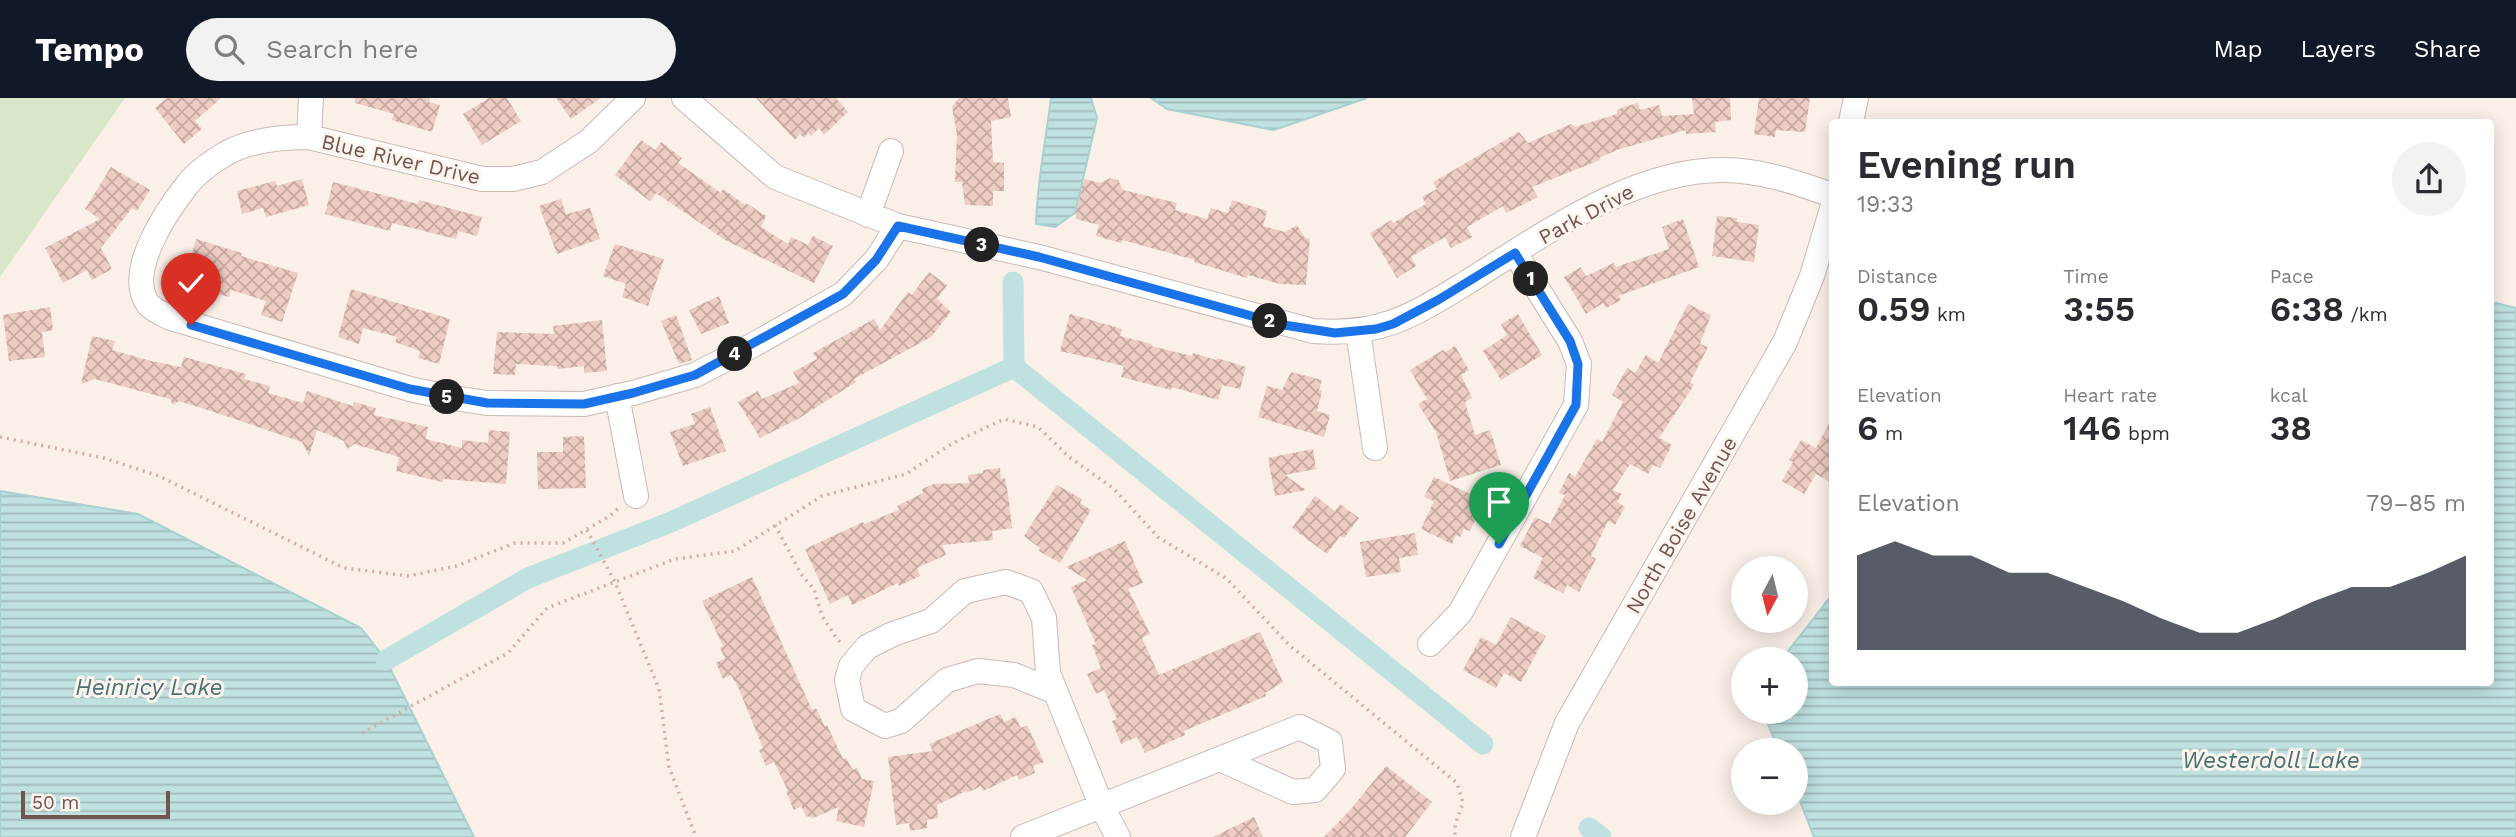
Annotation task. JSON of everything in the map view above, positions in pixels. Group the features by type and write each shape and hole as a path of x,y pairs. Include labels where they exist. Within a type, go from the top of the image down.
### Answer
{"street":[{"path":"309,137 312,98"},
{"name":"Blue River Drive","path":"633,98 589,141 542,172 513,179 482,179 309,137 287,137 245,146 227,153 198,173 188,184 150,242 140,285 155,311 191,325 410,389 447,397 521,404 584,404 695,375 843,294 876,260 898,226"},
{"name":"Park Drive","path":"684,98 775,177 898,226 1039,257 1284,325 1335,333 1393,324 1617,195 1655,179 1682,173 1740,171 1777,178 1829,194"},
{"path":"1852,119 1856,98"},
{"path":"868,215 891,151"},
{"name":"North Boise Avenue","path":"1523,837 1567,723 1785,342 1812,276 1829,219"},
{"path":"1430,644 1460,613 1576,405 1578,364 1570,341 1515,253"},
{"path":"1358,331 1375,448"},
{"path":"617,396 636,496"},
{"path":"1056,692 1014,675 978,671 947,680 901,721 885,726 853,709 847,680 850,666 867,647 893,634 931,621 965,591 1006,582 1031,591 1044,618 1048,673 1056,692 1102,807 1118,837"},
{"path":"1023,837 1220,759"}],"path":[{"path":"0,437 104,458 159,476 344,568 409,576 456,566 515,544 563,543 636,496"},
{"path":"775,526 801,574 814,589 822,616 836,639 859,657"},
{"path":"587,530 615,582 659,689 669,767 696,837"},
{"path":"362,733 415,703"}],"green space":[{"path":"0,98 125,98 0,277"}],"water":[{"path":"1051,98 1091,98 1097,118 1075,213 1055,227 1036,224"},
{"path":"1151,98 1367,98 1274,130 1167,109"},
{"name":"Westerdoll Lake","path":"2496,303 2516,308 2516,837 1814,837 1805,815 1808,815 1808,738 1774,738 1768,724 1808,724 1808,647 1791,647 1801,634 1808,634 1808,626 1829,599 1829,686 2494,686"},
{"name":"Heinricy Lake","path":"0,491 138,514 361,628 386,660 474,837 0,837"}],"building":[{"path":"167,98 221,98 195,121 202,129 184,144 155,108"},
{"path":"355,98 430,98 429,102 440,105 432,132 392,120 394,114 355,103"},
{"path":"489,98 507,98 521,121 482,145 463,114"},
{"path":"556,98 601,98 571,119"},
{"path":"756,98 836,98 848,112 824,135 819,128 811,136 808,133 804,138 800,134 795,140"},
{"path":"959,98 1008,98 1011,117 991,121 993,162 1004,163 1004,191 993,191 993,206 965,205 962,182 955,182 957,135 952,107"},
{"path":"1692,98 1730,98 1731,120 1715,122 1716,132 1686,134 1686,130 1617,150 1599,158 1600,160 1532,187 1538,197 1506,213 1503,206 1467,227 1472,237 1451,248 1445,237 1411,257 1416,266 1397,278 1370,233 1426,204 1422,197 1437,189 1433,182 1519,132 1528,143 1571,124 1575,127 1617,114 1617,110 1638,103 1640,110 1659,105 1662,116 1694,114"},
{"path":"1759,98 1810,98 1805,132 1776,130 1775,137 1754,134"},
{"path":"641,140 655,150 661,142 682,158 678,163 721,193 723,189 766,216 761,227 788,244 791,237 808,245 813,236 833,246 814,283 725,240 656,193 650,201 615,175"},
{"path":"111,167 150,190 137,211 132,208 101,248 112,269 92,280 87,270 63,283 45,248 100,219 85,209"},
{"path":"1110,178 1118,180 1123,190 1177,203 1175,210 1207,219 1211,208 1228,213 1232,200 1267,211 1263,226 1285,232 1297,225 1304,237 1310,239 1306,285 1280,284 1248,275 1247,278 1194,262 1195,260 1122,240 1121,243 1096,236 1099,225 1076,219 1076,212 1084,179 1100,183"},
{"path":"302,179 309,205 266,217 263,208 242,214 237,191 275,181 277,186"},
{"path":"333,182 418,204 419,200 482,217 477,236 458,231 456,239 392,223 390,231 325,214"},
{"path":"561,199 566,214 590,208 600,239 557,254 539,206"},
{"path":"1717,216 1737,218 1737,222 1759,225 1754,262 1712,256"},
{"path":"1683,219 1699,267 1618,296 1621,300 1606,308 1603,303 1586,314 1564,277 1581,267 1586,276 1614,263 1616,267 1669,249 1662,227"},
{"path":"196,239 298,273 282,322 261,315 266,301 231,290 229,297 197,288 203,268 189,264"},
{"path":"615,244 664,259 648,306 622,297 626,284 603,276"},
{"path":"929,272 947,285 937,299 951,312 931,337 854,379 856,382 798,419 760,438 738,402 758,391 762,399 799,383 793,372 817,359 813,353 874,319 880,330 908,292 912,295"},
{"path":"351,289 450,319 439,364 418,358 420,351 395,342 397,337 363,328 359,344 338,337"},
{"path":"719,296 729,323 701,334 689,310"},
{"path":"1688,304 1711,315 1700,344 1708,347 1690,382 1694,385 1659,438 1672,445 1660,468 1653,465 1648,474 1630,464 1613,490 1622,494 1617,502 1625,507 1615,525 1608,521 1591,556 1596,559 1579,592 1567,585 1563,593 1533,578 1543,558 1520,546 1535,517 1550,524 1565,495 1559,493 1569,473 1575,477 1597,439 1602,442 1623,402 1612,395 1627,368 1635,373 1646,355 1658,363"},
{"path":"50,307 53,330 42,332 45,357 9,361 3,315"},
{"path":"1070,314 1122,329 1120,336 1152,344 1151,346 1192,356 1193,353 1216,360 1217,358 1246,367 1240,389 1222,385 1218,400 1121,377 1124,366 1060,351"},
{"path":"1518,314 1542,355 1501,380 1483,351 1507,335 1501,324"},
{"path":"676,315 692,360 679,364 661,321"},
{"path":"602,320 607,371 584,373 584,366 558,369 557,366 516,364 515,375 493,374 497,332 554,334 553,326"},
{"path":"92,336 115,341 112,350 151,361 181,367 184,357 246,374 244,379 270,386 268,393 303,403 307,391 353,406 354,402 376,408 374,415 428,427 426,439 462,448 462,440 488,443 489,430 510,432 506,484 443,479 442,482 396,471 399,457 354,444 347,449 344,441 317,430 309,456 302,442 214,412 179,401 173,405 170,399 95,379 81,384"},
{"path":"1455,346 1469,370 1461,375 1472,398 1465,402 1475,435 1490,430 1501,465 1450,481 1436,432 1418,404 1427,399 1410,370 1443,350 1445,352"},
{"path":"1291,372 1322,380 1317,411 1330,415 1324,437 1258,417 1267,386 1282,390"},
{"path":"710,407 726,451 683,466 670,432 695,424 691,414"},
{"path":"1829,424 1829,481 1816,474 1804,494 1782,481 1793,462 1789,460 1801,440 1816,448"},
{"path":"584,436 586,488 538,489 537,452 563,452 563,437"},
{"path":"1313,449 1316,469 1285,475 1306,490 1275,496 1268,458"},
{"path":"1000,468 1001,479 1005,478 1012,528 992,531 993,540 942,545 946,555 917,568 920,576 899,586 898,583 852,605 848,595 830,604 805,549 863,522 864,524 899,510 897,506 923,493 922,489 934,484 969,483 968,475"},
{"path":"1434,477 1479,498 1473,509 1479,511 1470,531 1464,529 1460,537 1456,535 1452,544 1421,529 1434,501 1424,497"},
{"path":"1057,485 1082,499 1080,503 1091,510 1060,563 1039,551 1040,548 1024,536"},
{"path":"1315,496 1335,511 1340,504 1359,518 1344,538 1340,536 1327,554 1292,528"},
{"path":"1415,533 1418,555 1399,558 1401,572 1366,577 1360,542"},
{"path":"1125,541 1143,583 1128,589 1150,634 1142,638 1159,675 1260,632 1283,682 1265,693 1266,696 1184,731 1185,735 1145,753 1137,737 1121,744 1112,721 1117,719 1104,690 1096,694 1087,674 1101,668 1092,645 1096,644 1071,587 1087,580 1066,567"},
{"path":"752,577 812,710 816,708 825,727 827,725 843,759 846,758 853,770 857,768 862,779 874,781 864,827 836,821 839,807 813,818 806,816 801,806 794,810 774,762 766,766 759,750 763,748 738,687 731,675 723,679 716,663 725,658 720,648 723,646 702,601"},
{"path":"1511,617 1546,636 1521,682 1504,673 1496,688 1463,670 1481,637 1496,645"},
{"path":"1000,714 1004,722 1015,717 1021,728 1027,725 1044,762 1033,766 1035,773 1019,780 1017,775 983,791 981,786 937,805 938,818 927,820 927,828 910,831 909,823 896,825 888,757 933,751 929,744"},
{"path":"1386,766 1432,802 1405,837 1324,837 1351,809"},
{"path":"1254,817 1263,837 1213,837"}],"waterway":[{"path":"1013,282 1014,367"},
{"path":"1014,367 1483,744"},
{"path":"386,660 528,578 671,522 1014,367"},
{"path":"1589,828 1601,837"}],"route":[{"path":"191,325 410,389 447,397 487,403 584,404 695,375 755,344 843,294 876,260 898,226 1039,257 1284,325 1335,333 1376,329 1393,324 1515,253 1570,341 1578,364 1576,405 1499,544"}]}
